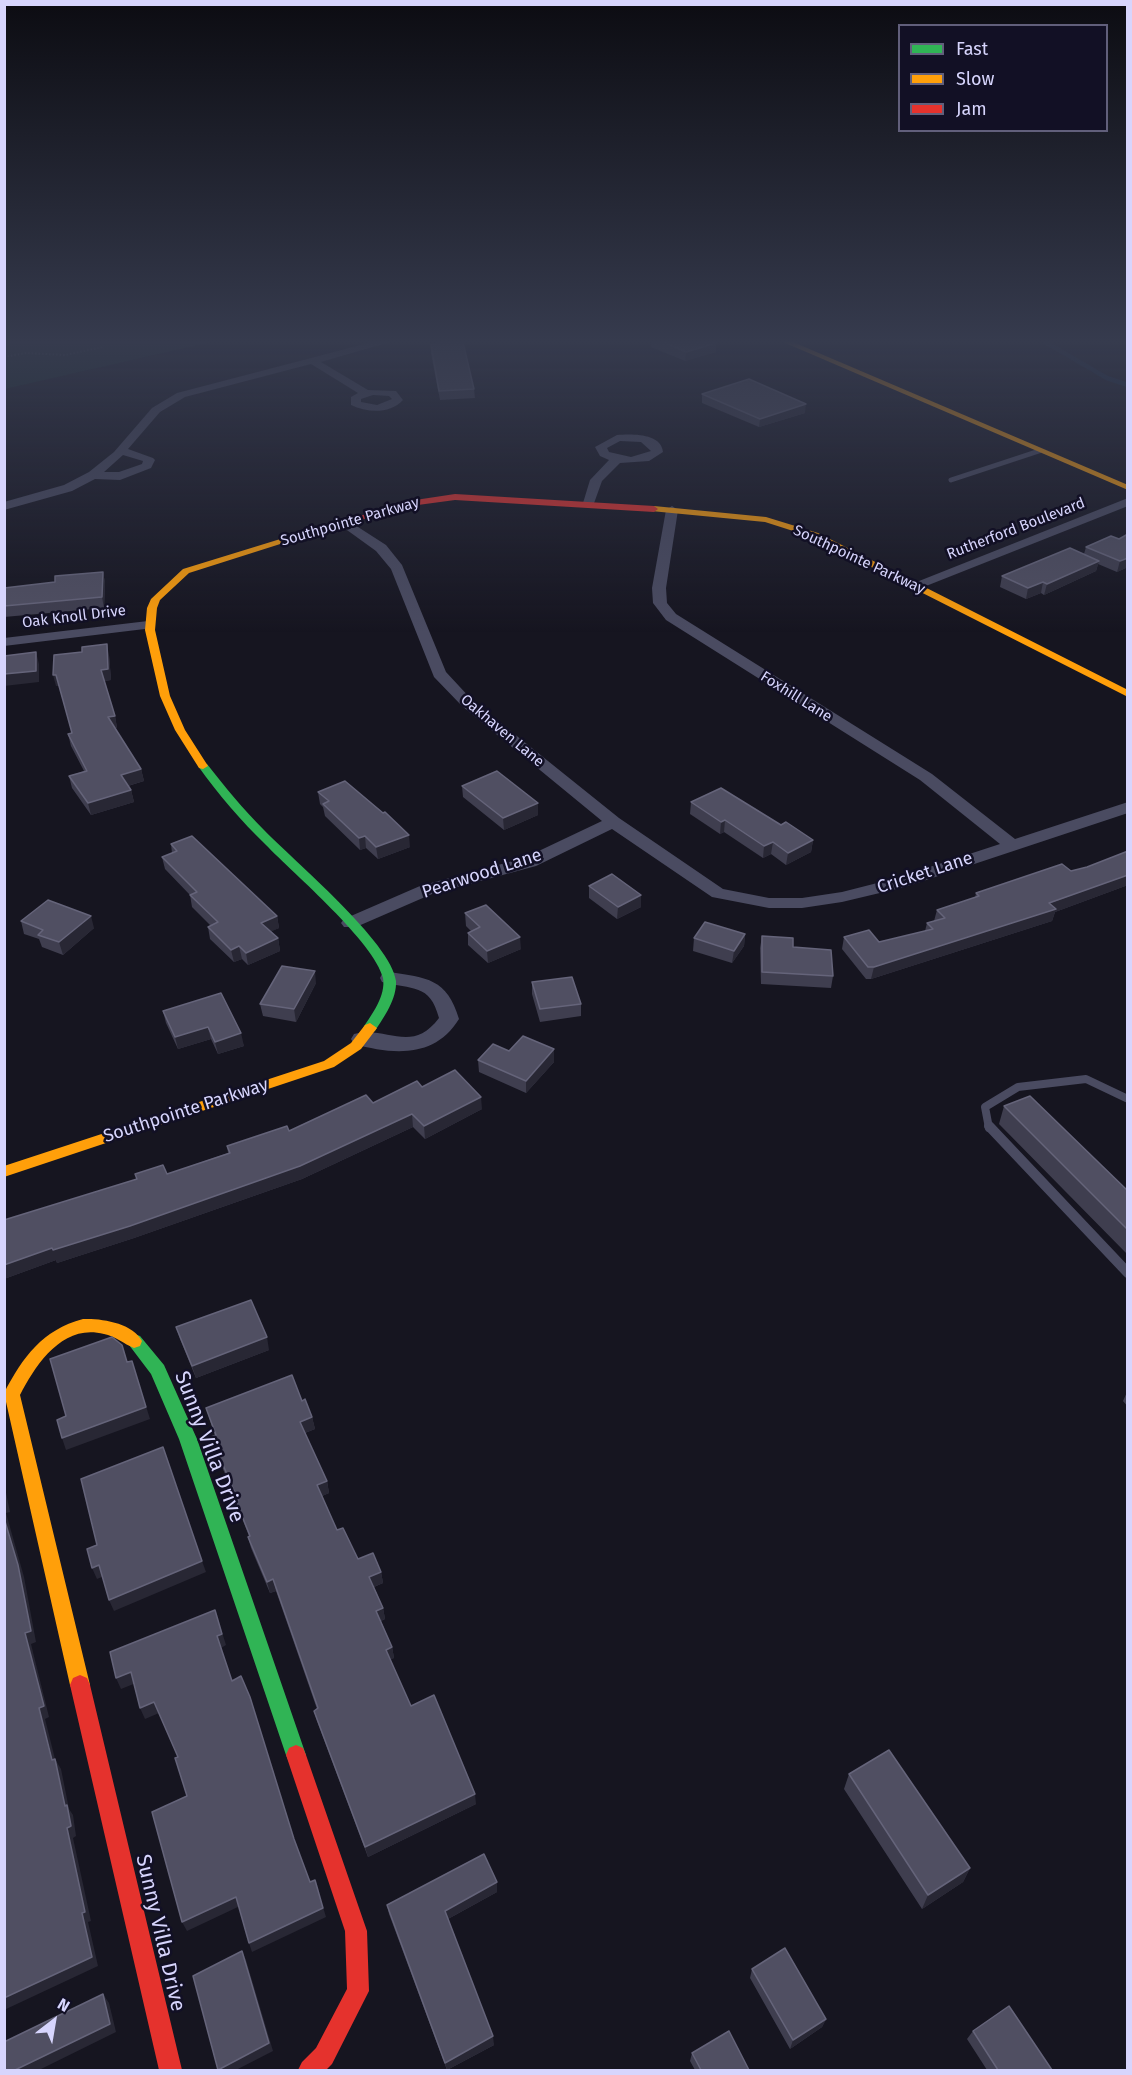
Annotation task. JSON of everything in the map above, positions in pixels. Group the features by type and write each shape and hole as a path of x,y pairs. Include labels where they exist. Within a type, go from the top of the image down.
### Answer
{"street":[{"path":"4,506 68,488 93,475 131,439"},
{"path":"1011,439 1128,489"},
{"path":"93,475 120,476 147,466 149,460 143,456 120,451"},
{"path":"588,503 596,480 617,459"},
{"name":"Southpointe Parkway","path":"148,625 153,604 162,588 186,571 402,505 454,497 588,503 741,516 792,527 815,535 1128,694"},
{"name":"Rutherford Boulevard","path":"916,585 1128,502"},
{"name":"Foxhill Lane","path":"672,510 670,537 661,564 659,596 660,603 671,617 926,777 1012,845"},
{"name":"Oakhaven Lane","path":"344,522 381,548 397,568 439,674 466,704 613,822 718,893"},
{"path":"148,625 170,713 202,767 249,821 350,923 385,968 389,978 428,986 437,990 445,998 449,1019 433,1038 404,1044 361,1039"},
{"name":"Oak Knoll Drive","path":"4,642 148,625"},
{"name":"Cricket Lane","path":"718,893 769,903 802,903 842,897 899,883 1128,807"},
{"name":"Pearwood Lane","path":"350,923 426,890 530,862 613,822"},
{"name":"Southpointe Parkway","path":"4,1172 329,1064 361,1039 386,1000 389,978"},
{"name":"Sunny Villa Drive","path":"171,2070 12,1395 35,1354 71,1327 103,1324 133,1340 158,1370 188,1439 356,1930 358,1991 324,2056 310,2070"}],"lane":[{"path":"951,480 1039,451"},
{"path":"1128,1099 1086,1079 1018,1087 985,1107 988,1129 1128,1273"}],"building":[{"path":"1128,534 1128,558 1120,561 1086,547 1111,536 1119,539"},
{"path":"1070,548 1099,561 1047,584 1043,582 1028,588 1002,576"},
{"path":"103,572 102,597 4,606 4,588 55,582 55,576"},
{"path":"107,644 108,669 101,670 115,716 108,717 141,769 121,775 131,790 88,803 69,776 87,771 68,734 72,733 56,675 53,675 54,655 82,652 82,647"},
{"path":"36,652 36,671 4,674 4,656"},
{"path":"497,771 538,803 503,818 462,786"},
{"path":"345,781 383,813 385,812 409,835 376,847 365,836 359,838 323,804 329,801 318,792"},
{"path":"721,788 781,825 786,822 813,840 788,853 773,842 764,846 725,820 721,822 691,802"},
{"path":"192,836 277,916 261,923 278,938 246,953 239,946 231,950 208,927 218,922 190,895 197,892 162,857 177,851 171,844"},
{"path":"1128,851 1128,875 1049,903 1056,909 874,967 868,967 844,937 869,930 879,942 933,929 927,923 945,918 937,910 979,896 976,893 1062,864 1071,871"},
{"path":"612,874 641,895 618,907 589,886"},
{"path":"48,900 91,916 59,942 38,935 43,930 21,921"},
{"path":"486,905 520,937 487,951 468,933 480,927 465,913"},
{"path":"705,922 745,934 734,951 694,938"},
{"path":"762,936 793,938 793,947 831,950 833,976 762,972"},
{"path":"282,966 315,971 294,1009 260,1004"},
{"path":"572,977 581,1004 540,1009 532,982"},
{"path":"221,993 241,1033 215,1042 208,1027 175,1037 163,1011"},
{"path":"523,1036 554,1049 526,1081 478,1060 493,1044 509,1051"},
{"path":"455,1070 481,1097 424,1126 412,1114 300,1166 130,1226 53,1250 52,1248 4,1265 4,1220 137,1179 135,1174 163,1165 167,1174 230,1153 227,1146 287,1126 289,1131 366,1095 373,1103 417,1081 422,1087"},
{"path":"1030,1096 1128,1191 1128,1230 1004,1106"},
{"path":"251,1300 267,1337 192,1366 176,1327"},
{"path":"112,1337 122,1345 127,1362 132,1361 146,1407 62,1438 57,1420 66,1416 50,1359"},
{"path":"292,1375 302,1401 305,1399 312,1417 300,1422 327,1481 317,1485 337,1530 343,1528 358,1559 373,1553 381,1572 369,1577 383,1608 376,1611 392,1647 386,1650 411,1706 434,1695 475,1794 365,1847 314,1711 318,1708 273,1579 267,1582 248,1537 250,1536 236,1501 238,1500 211,1437 216,1435 206,1408"},
{"path":"163,1447 202,1561 109,1600 99,1565 92,1568 87,1549 97,1545 81,1479"},
{"path":"4,1518 18,1565 31,1631 25,1633 44,1706 39,1708 52,1760 55,1759 65,1806 67,1805 71,1826 67,1828 92,1957 4,1998"},
{"path":"215,1610 222,1634 217,1636 232,1681 241,1676 250,1697 294,1839 310,1882 315,1880 323,1908 249,1943 236,1897 182,1922 152,1812 187,1796 175,1758 178,1757 154,1702 140,1708 131,1672 116,1678 110,1652"},
{"path":"889,1750 970,1868 928,1895 849,1774"},
{"path":"484,1854 497,1882 445,1911 493,2036 445,2063 387,1905"},
{"path":"785,1948 826,2019 793,2040 752,1969"},
{"path":"242,1951 269,2043 218,2070 193,1976"},
{"path":"103,1994 110,2024 15,2070 4,2070 4,2042"},
{"path":"1009,2006 1052,2070 998,2070 973,2031"},
{"path":"729,2031 749,2070 701,2070 692,2053"}],"traffic: fast":[{"path":"203,766 251,824 355,927 383,964 389,978 389,991 381,1011 370,1028"},
{"path":"134,1341 158,1370 188,1439 296,1755"}],"traffic: slow":[{"path":"1013,439 1128,488"},
{"path":"654,509 766,520 815,535 1128,694"},
{"path":"203,766 180,730 165,696 150,630 152,608 156,599 186,571 358,518"},
{"path":"4,1172 329,1064 356,1046 370,1028"},
{"path":"80,1685 12,1395 32,1359 47,1344 71,1329 95,1325 121,1333 134,1341"}],"traffic: jam":[{"path":"358,518 402,505 455,497 654,509"},
{"path":"80,1685 171,2070"},
{"path":"296,1755 356,1931 358,1991 324,2056 310,2070"}]}
